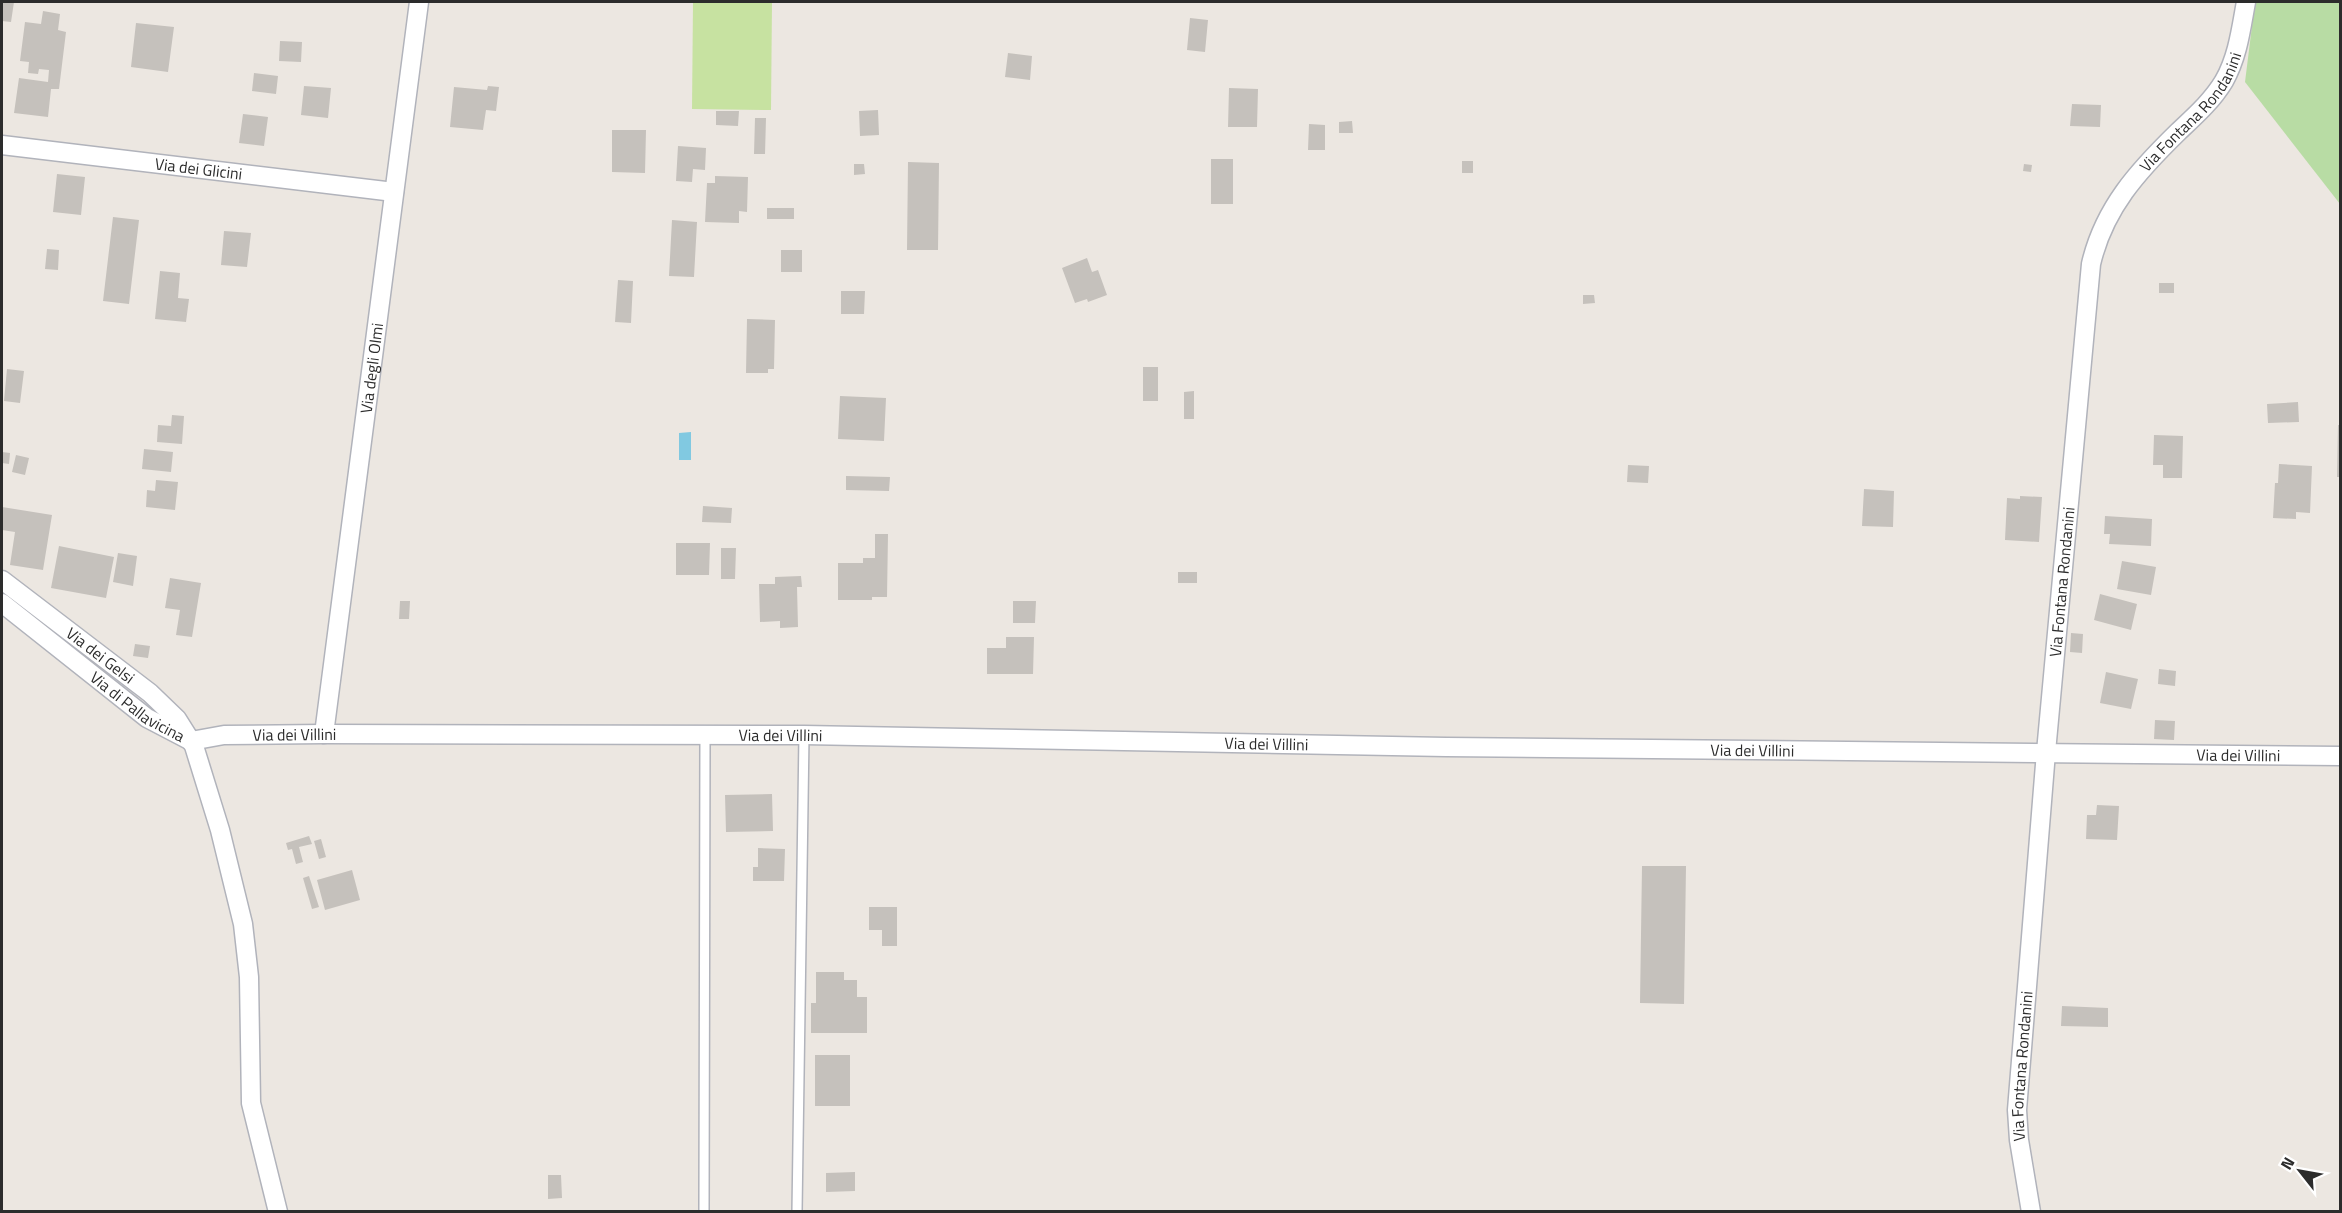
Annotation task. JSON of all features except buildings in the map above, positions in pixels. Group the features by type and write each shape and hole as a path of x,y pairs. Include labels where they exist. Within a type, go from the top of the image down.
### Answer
{"street":[{"name":"Via degli Olmi","path":"324,734 419,2"},
{"name":"Via Fontana Rondanini","path":"2031,1212 2019,1140 2017,1110 2046,752 2093,256 2107,218 2128,185 2208,103 2222,84 2235,56 2246,2"},
{"name":"Via dei Glicini","path":"2,145 394,192"},
{"name":"Via dei Gelsi","path":"2,580 150,693 177,719 191,741 220,830 242,918 249,977 251,1103 278,1212"},
{"name":"Via di Pallavicina","path":"2,603 147,718 191,741"},
{"name":"Via dei Villini","path":"191,741 224,735 324,734 705,737 804,735 1446,747 2340,756"}],"lane":[{"path":"797,1212 804,735"},
{"path":"704,1212 705,737"}],"green space":[{"path":"693,2 772,2 771,110 692,109"},
{"path":"2255,2 2340,2 2340,204 2245,82"}],"water":[{"path":"691,432 691,460 679,460 679,433"}]}
